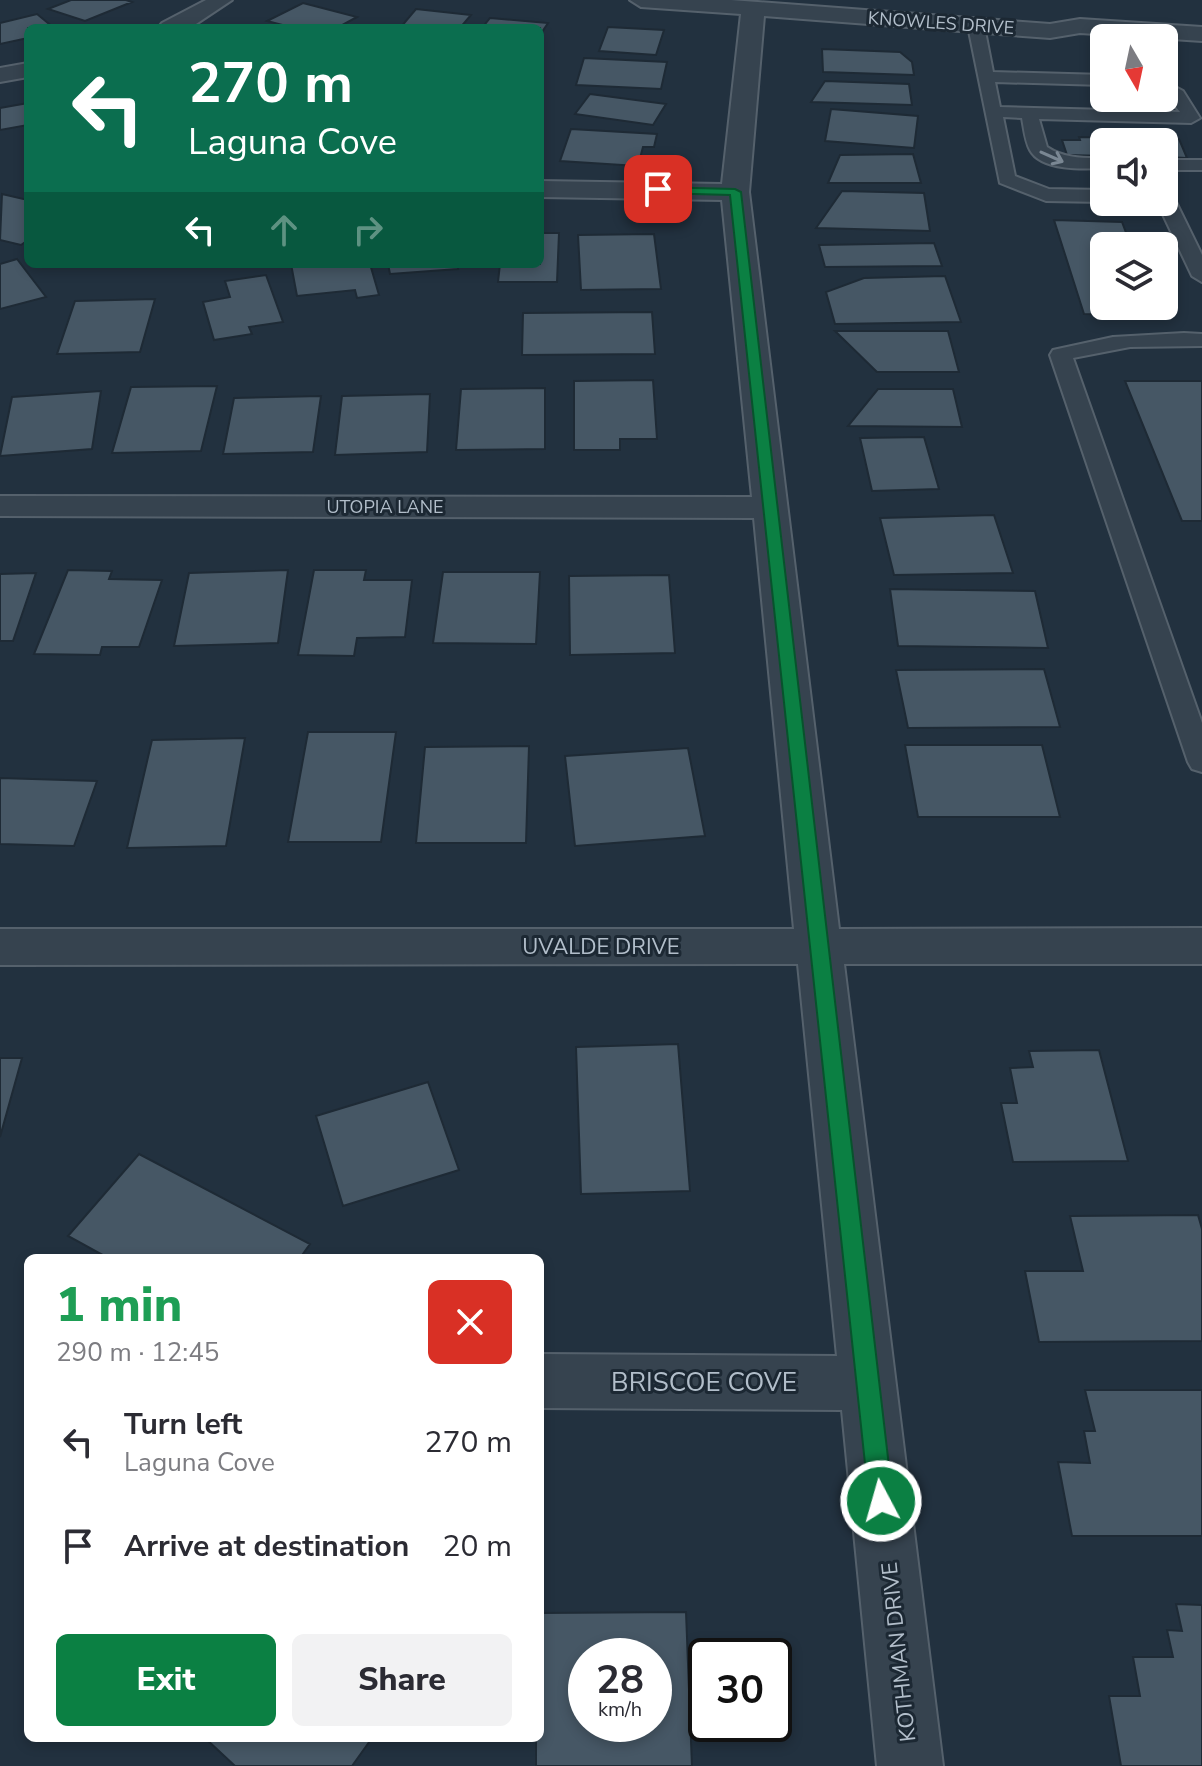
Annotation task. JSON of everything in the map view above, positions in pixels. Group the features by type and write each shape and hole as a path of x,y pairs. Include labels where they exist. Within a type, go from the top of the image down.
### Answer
{"street":[{"path":"177,24 221,0"},
{"name":"KNOWLES DRIVE","path":"641,0 1050,31 1080,26 1202,34"},
{"name":"KOTHMAN DRIVE","path":"753,10 735,192 910,1766"},
{"name":"KNOWLES DRIVE","path":"1050,31 1068,42 1090,44"},
{"path":"1178,50 1202,52"},
{"path":"0,75 24,71"},
{"path":"544,189 735,192"},
{"name":"UTOPIA LANE","path":"0,506 770,508"},
{"name":"UVALDE DRIVE","path":"0,947 1202,946"},
{"name":"BRISCOE COVE","path":"544,1381 868,1383"}],"lane":[{"path":"976,26 1006,179 1046,195 1090,196"},
{"path":"986,77 1090,80"},
{"path":"1178,96 1202,135"},
{"path":"993,112 1191,118"},
{"path":"1029,113 1039,150 1064,162 1090,163"},
{"path":"1178,165 1202,165"},
{"path":"1174,216 1202,276"},
{"path":"1202,340 1157,339 1088,345 1061,355 1202,762"}],"building":[{"path":"71,0 132,2 85,21 48,9"},
{"path":"303,3 357,17 344,24 279,24 267,21"},
{"path":"416,9 471,15 463,24 403,24"},
{"path":"37,14 49,24 24,24 24,39 0,44 0,23"},
{"path":"490,18 548,23 544,29 544,24 485,24"},
{"path":"608,27 664,30 656,55 599,51"},
{"path":"822,49 900,52 912,62 914,75 823,72"},
{"path":"584,58 667,62 661,89 576,85"},
{"path":"825,81 909,84 912,105 811,102"},
{"path":"590,94 666,104 653,125 575,114"},
{"path":"24,104 24,126 0,130 0,108"},
{"path":"831,109 918,116 914,148 825,141"},
{"path":"571,129 657,134 654,147 643,147 638,166 560,161"},
{"path":"1079,137 1090,137 1090,156 1067,155 1062,140 1080,140"},
{"path":"1178,139 1179,139 1187,158 1178,158"},
{"path":"913,154 921,183 828,183 840,155"},
{"path":"842,191 924,193 930,231 816,228"},
{"path":"2,194 24,199 24,243 21,245 0,240"},
{"path":"1054,220 1122,222 1126,232 1090,232 1090,314 1084,314"},
{"path":"544,233 559,233 557,282 498,282 500,268 544,268"},
{"path":"654,234 661,289 581,290 578,235"},
{"path":"934,243 942,266 825,267 819,245"},
{"path":"17,259 46,297 0,309 0,264"},
{"path":"292,268 371,268 379,295 357,298 355,290 297,296"},
{"path":"389,268 458,269 390,274"},
{"path":"266,275 283,322 249,327 252,334 214,340 203,302 230,297 225,281"},
{"path":"945,276 961,322 835,324 826,292 864,278"},
{"path":"155,299 140,352 57,354 75,301"},
{"path":"652,312 655,354 522,355 523,313"},
{"path":"835,331 948,331 959,372 877,372"},
{"path":"653,380 657,439 620,439 620,450 574,450 574,381"},
{"path":"1125,381 1202,381 1202,521 1182,521"},
{"path":"217,386 201,451 112,453 131,387"},
{"path":"545,388 545,449 456,450 461,389"},
{"path":"878,389 953,389 962,427 848,426"},
{"path":"101,391 92,449 0,456 12,397"},
{"path":"430,394 427,452 335,455 342,396"},
{"path":"321,396 313,452 223,454 234,398"},
{"path":"924,437 939,489 872,491 860,438"},
{"path":"994,515 1013,573 894,575 880,518"},
{"path":"68,570 112,571 109,579 162,580 139,647 102,647 100,655 34,654"},
{"path":"288,570 278,643 174,646 189,573"},
{"path":"314,570 366,570 364,580 412,580 405,637 357,638 354,656 298,655"},
{"path":"443,572 540,572 536,644 433,643"},
{"path":"36,573 13,641 0,641 0,574"},
{"path":"669,575 675,653 570,655 569,576"},
{"path":"890,589 1035,591 1048,648 898,646"},
{"path":"1044,669 1060,727 908,728 896,670"},
{"path":"308,732 396,732 381,842 288,842"},
{"path":"245,738 226,846 127,848 152,740"},
{"path":"905,745 1042,745 1060,817 918,817"},
{"path":"529,746 526,843 416,843 425,747"},
{"path":"688,748 705,836 575,846 565,756"},
{"path":"0,778 97,781 74,846 0,844"},
{"path":"678,1044 690,1191 581,1194 576,1047"},
{"path":"1099,1050 1128,1161 1013,1162 1001,1103 1017,1103 1010,1068 1033,1067 1029,1051"},
{"path":"0,1058 22,1058 0,1137"},
{"path":"428,1082 459,1170 343,1206 316,1116"},
{"path":"139,1154 310,1244 303,1254 101,1254 68,1236"},
{"path":"1198,1215 1202,1229 1202,1341 1039,1342 1025,1271 1083,1271 1070,1216"},
{"path":"1085,1390 1202,1390 1202,1536 1072,1536 1058,1462 1090,1463 1084,1431 1095,1431"},
{"path":"1176,1604 1202,1605 1202,1766 1121,1766 1109,1696 1140,1696 1133,1657 1173,1657 1167,1630 1182,1631"},
{"path":"686,1612 688,1742 691,1742 692,1766 536,1766 536,1742 544,1742 544,1613"},
{"path":"209,1742 369,1742 352,1766 235,1766"}],"route":[{"path":"658,189 735,192 881,1501"}]}
